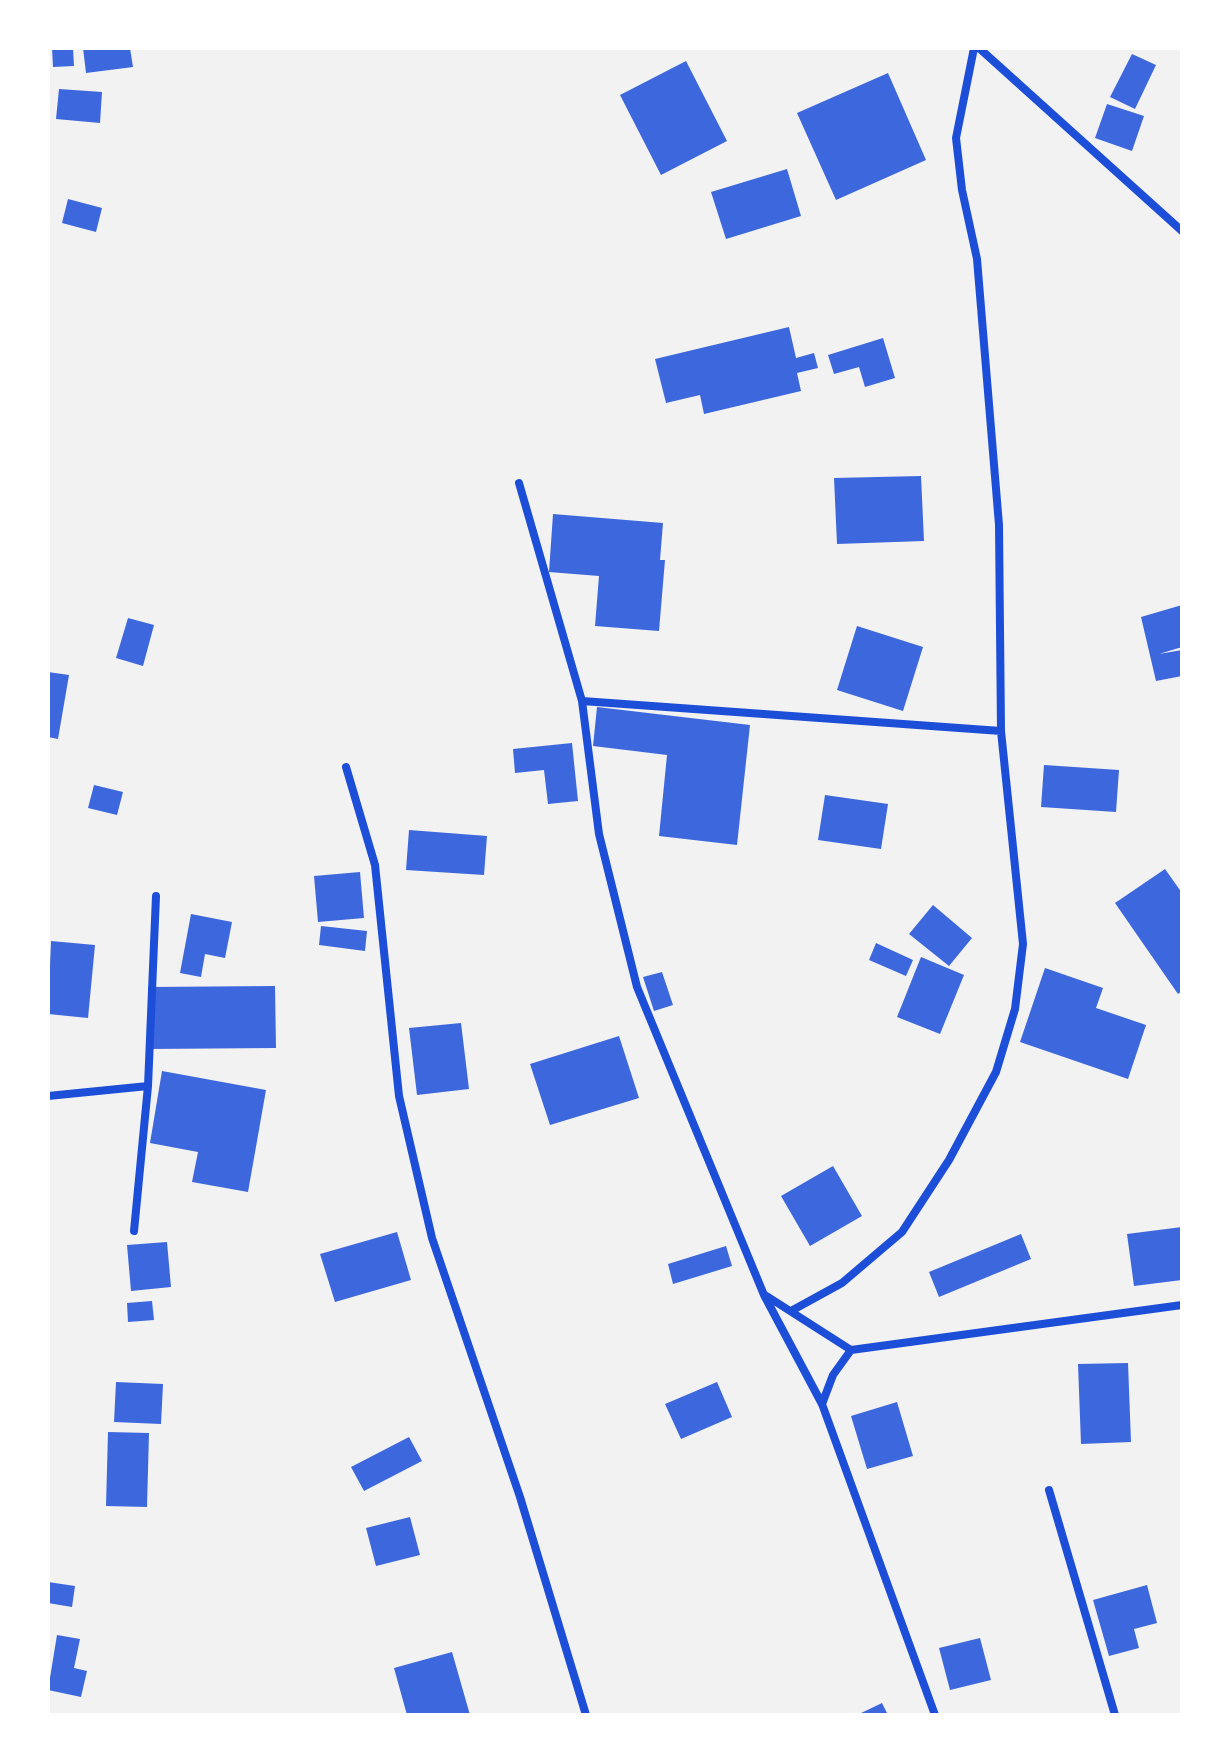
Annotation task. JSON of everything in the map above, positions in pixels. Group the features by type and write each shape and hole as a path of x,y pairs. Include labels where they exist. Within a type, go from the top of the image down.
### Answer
{"street":[{"path":"791,1311 842,1283 902,1232 949,1160 996,1072 1015,1009 1023,944 1001,731 999,525 977,259 962,190 956,138 976,48 1182,231"},
{"path":"519,483 582,701 599,834 637,987 764,1295 822,1404 935,1715"},
{"path":"582,701 1001,731"},
{"path":"346,767 375,865 399,1096 432,1238 520,1497 586,1715"},
{"path":"134,1231 148,1086 156,896"},
{"path":"48,1096 148,1086"},
{"path":"764,1295 851,1350 1182,1305"},
{"path":"822,1404 833,1375 851,1350"},
{"path":"1049,1490 1115,1715"}],"building":[{"path":"52,48 73,48 74,66 53,67"},
{"path":"83,48 130,48 133,67 86,73"},
{"path":"1132,54 1156,65 1135,109 1110,97"},
{"path":"686,61 727,141 661,175 620,95"},
{"path":"888,73 926,160 836,200 797,113"},
{"path":"59,89 102,92 100,123 56,119"},
{"path":"1107,104 1144,116 1132,151 1095,138"},
{"path":"787,169 801,216 726,239 711,192"},
{"path":"68,199 102,208 96,232 62,223"},
{"path":"789,327 796,358 814,353 818,368 797,373 801,391 704,414 700,395 666,403 655,359"},
{"path":"883,338 895,378 865,387 859,367 834,374 828,355"},
{"path":"921,476 924,541 837,544 834,478"},
{"path":"553,514 663,523 660,560 665,560 659,631 595,626 599,576 549,572"},
{"path":"1182,605 1182,647 1159,654 1182,650 1182,676 1156,681 1141,617"},
{"path":"128,618 154,625 143,666 116,658"},
{"path":"857,626 923,647 903,711 837,690"},
{"path":"48,672 69,675 58,739 48,737"},
{"path":"597,707 750,725 737,845 659,836 667,755 593,746"},
{"path":"572,743 578,801 548,804 544,770 515,773 513,749"},
{"path":"1044,765 1119,770 1116,812 1041,807"},
{"path":"94,785 123,792 117,815 88,808"},
{"path":"825,795 888,804 881,849 818,840"},
{"path":"409,830 487,836 484,875 406,870"},
{"path":"1165,869 1182,893 1182,991 1178,994 1115,903"},
{"path":"360,872 364,918 318,922 314,876"},
{"path":"933,905 972,938 949,966 909,934"},
{"path":"191,914 232,922 225,958 205,954 201,977 180,973"},
{"path":"321,926 367,931 365,951 319,945"},
{"path":"51,941 95,945 88,1018 48,1014"},
{"path":"876,943 913,960 906,976 869,960"},
{"path":"921,957 964,975 940,1034 897,1017"},
{"path":"1045,968 1103,988 1096,1008 1146,1025 1128,1079 1020,1042"},
{"path":"662,972 673,1005 654,1011 643,977"},
{"path":"275,986 276,1048 149,1049 148,987"},
{"path":"461,1023 469,1089 417,1095 409,1028"},
{"path":"619,1036 639,1098 550,1125 530,1064"},
{"path":"162,1071 266,1090 248,1192 192,1182 198,1152 150,1143"},
{"path":"833,1166 862,1216 810,1246 781,1196"},
{"path":"1182,1227 1182,1280 1134,1286 1127,1234"},
{"path":"397,1232 411,1280 335,1302 320,1254"},
{"path":"1021,1234 1031,1259 939,1297 929,1272"},
{"path":"167,1242 171,1287 131,1291 127,1245"},
{"path":"726,1246 732,1266 673,1284 668,1264"},
{"path":"152,1301 154,1320 128,1322 127,1303"},
{"path":"1128,1363 1131,1442 1081,1444 1078,1364"},
{"path":"116,1382 163,1384 161,1424 114,1422"},
{"path":"717,1382 732,1417 681,1439 665,1404"},
{"path":"897,1402 913,1456 867,1469 851,1416"},
{"path":"108,1432 149,1433 147,1507 106,1506"},
{"path":"409,1437 422,1461 364,1491 351,1467"},
{"path":"410,1517 420,1555 376,1566 366,1528"},
{"path":"48,1582 75,1586 72,1607 48,1603"},
{"path":"1147,1585 1157,1623 1134,1629 1139,1648 1109,1656 1093,1600"},
{"path":"57,1635 80,1639 74,1668 87,1671 81,1697 48,1690"},
{"path":"980,1638 991,1680 950,1690 939,1648"},
{"path":"452,1652 470,1715 407,1715 394,1668"},
{"path":"882,1703 888,1715 857,1715"}]}
